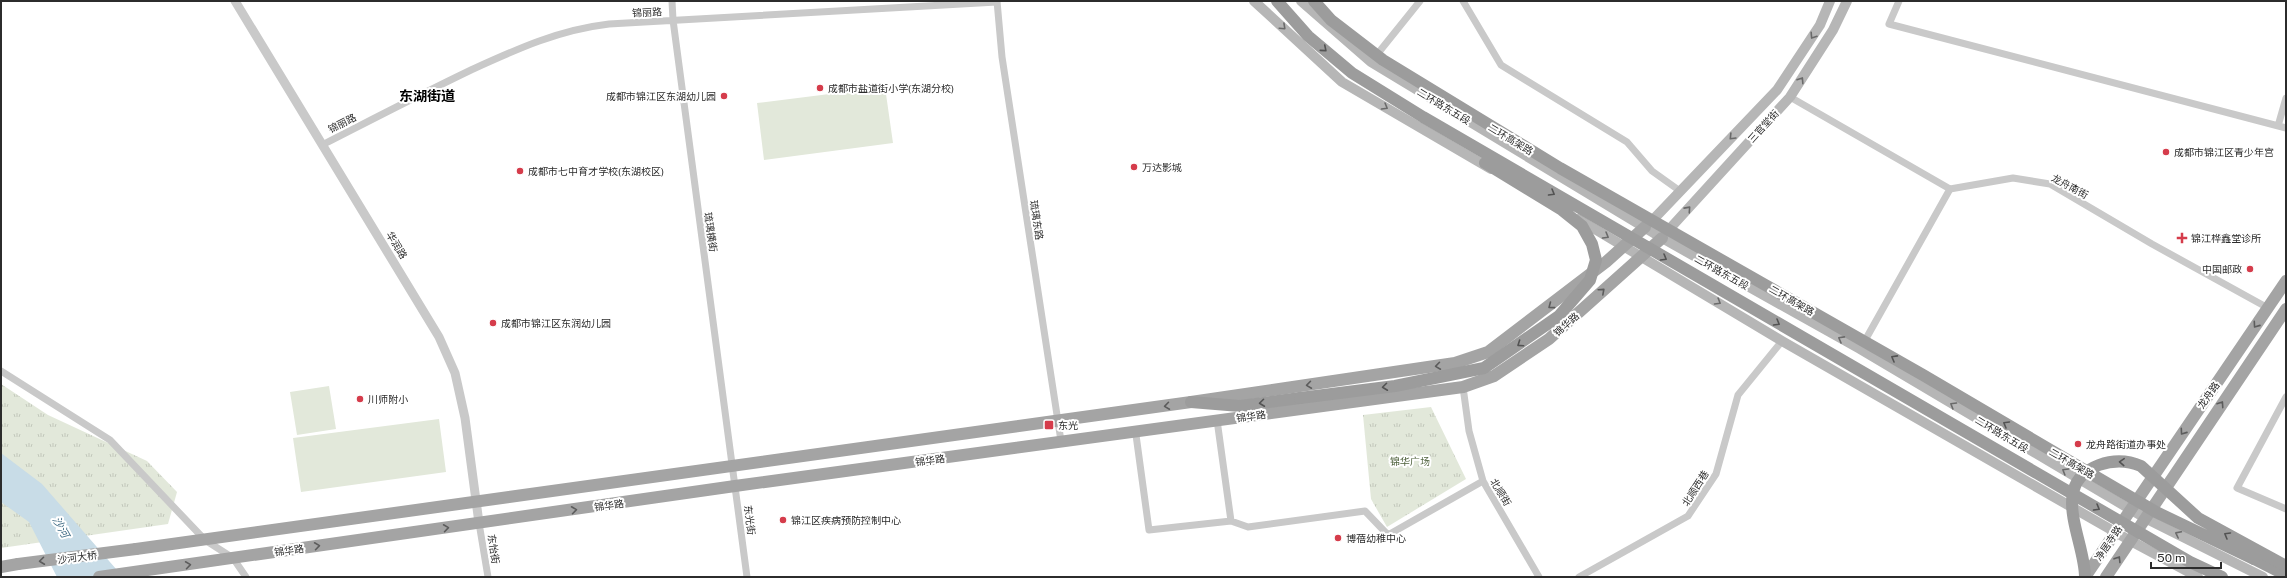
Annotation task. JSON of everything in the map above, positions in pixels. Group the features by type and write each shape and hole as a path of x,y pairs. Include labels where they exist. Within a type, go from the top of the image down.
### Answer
{"highway":[{"path":"1277,1 1308,36 1352,73 1423,117 2183,558 2222,577"},
{"name":"二环高架路","path":"1314,1 1331,20 1383,60 1560,168 1923,375 2156,512 2286,575"},
{"path":"1191,402 1240,406 1395,386 1484,368 1558,316 1590,280 1596,260 1592,244 1582,226 1562,210 1456,145 1423,117"},
{"path":"2085,577 2085,565 2072,512 2072,495 2079,479 2085,473 2107,462 2116,461 2133,463 2141,466 2198,518 2286,566"}],"main road":[{"path":"1254,1 1342,82 1623,245 1782,341 2129,540 2198,577"},
{"name":"二环路东五段","path":"1301,1 1371,62 1662,238 1860,349 2145,518 2263,577"},
{"name":"三官堂街","path":"1645,227 1777,90 1820,24 1830,1"},
{"name":"三官堂街","path":"1662,238 1790,97 1833,30 1847,1"},
{"path":"205,540 732,465 1191,402 1455,363 1488,352 1551,306 1606,262 1623,245 1645,227"},
{"name":"锦华路","path":"99,577 479,524 735,486 1463,386 1494,376 1549,339 1662,238"},
{"name":"龙舟路","path":"2130,509 2286,281"},
{"name":"净居寺路","path":"2106,577 2129,540 2286,309"},
{"name":"净居寺路","path":"2085,577 2130,509"},
{"name":"沙河大桥","path":"1,567 205,540"}],"street":[{"name":"华润路","path":"235,1 324,144 439,337 455,373 465,418 479,524"},
{"name":"琉璃横街","path":"672,1 673,20 732,465"},
{"path":"1371,62 1420,1"},
{"path":"1463,1 1500,65 1627,142 1652,171 1680,191"},
{"path":"1899,1 1889,24 2286,128"},
{"name":"锦丽路","path":"324,144 427,91 523,46 567,30 609,24 997,2"},
{"name":"琉璃东路","path":"997,2 1002,57 1062,441"},
{"path":"1790,97 1950,189 1860,349"},
{"path":"2278,126 2286,98"},
{"name":"龙舟南街","path":"1950,189 2013,178 2050,184 2152,244 2268,308"},
{"name":"北顺西巷","path":"1579,577 1688,516 1716,474 1738,395 1782,341"},
{"path":"1,371 110,440 205,540 233,558 246,577"},
{"name":"北顺街","path":"1463,386 1469,430 1483,481 1539,577"},
{"path":"2286,397 2237,488 2286,509"},
{"path":"2279,410 2286,413"},
{"path":"1217,420 1231,521"},
{"path":"1136,435 1149,530 1231,521 1248,528 1365,511 1388,535 1483,481"},
{"name":"东光街","path":"732,465 747,577"},
{"name":"东怡街","path":"479,524 488,577"}],"green space":[{"path":"885,87 893,143 764,160 757,103"},
{"path":"1,384 48,415 147,461 177,492 168,524 1,548"},
{"path":"329,386 336,429 297,435 290,392"},
{"name":"锦华广场","path":"1431,407 1466,479 1387,527 1371,499 1363,415"},
{"path":"439,419 446,472 301,492 293,438"}],"water":[{"name":"沙河","path":"1,453 42,484 123,577 57,577 29,522 1,502"}],"place":[{"name":"成都市盐道街小学(东湖分校)","path":"820,88"},
{"name":"成都市锦江区东湖幼儿园","path":"724,96"},
{"name":"成都市锦江区青少年宫","path":"2166,152"},
{"name":"万达影城","path":"1134,167"},
{"name":"成都市七中育才学校(东湖校区)","path":"520,171"},
{"name":"锦江桦鑫堂诊所","path":"2182,238"},
{"name":"中国邮政","path":"2250,269"},
{"name":"成都市锦江区东润幼儿园","path":"493,323"},
{"name":"川师附小","path":"360,399"},
{"name":"东光","path":"1049,425"},
{"name":"龙舟路街道办事处","path":"2078,444"},
{"name":"锦江区疾病预防控制中心","path":"783,520"},
{"name":"博蓓幼稚中心","path":"1338,538"}],"district":[{"name":"东湖街道","path":"427,96"}]}
